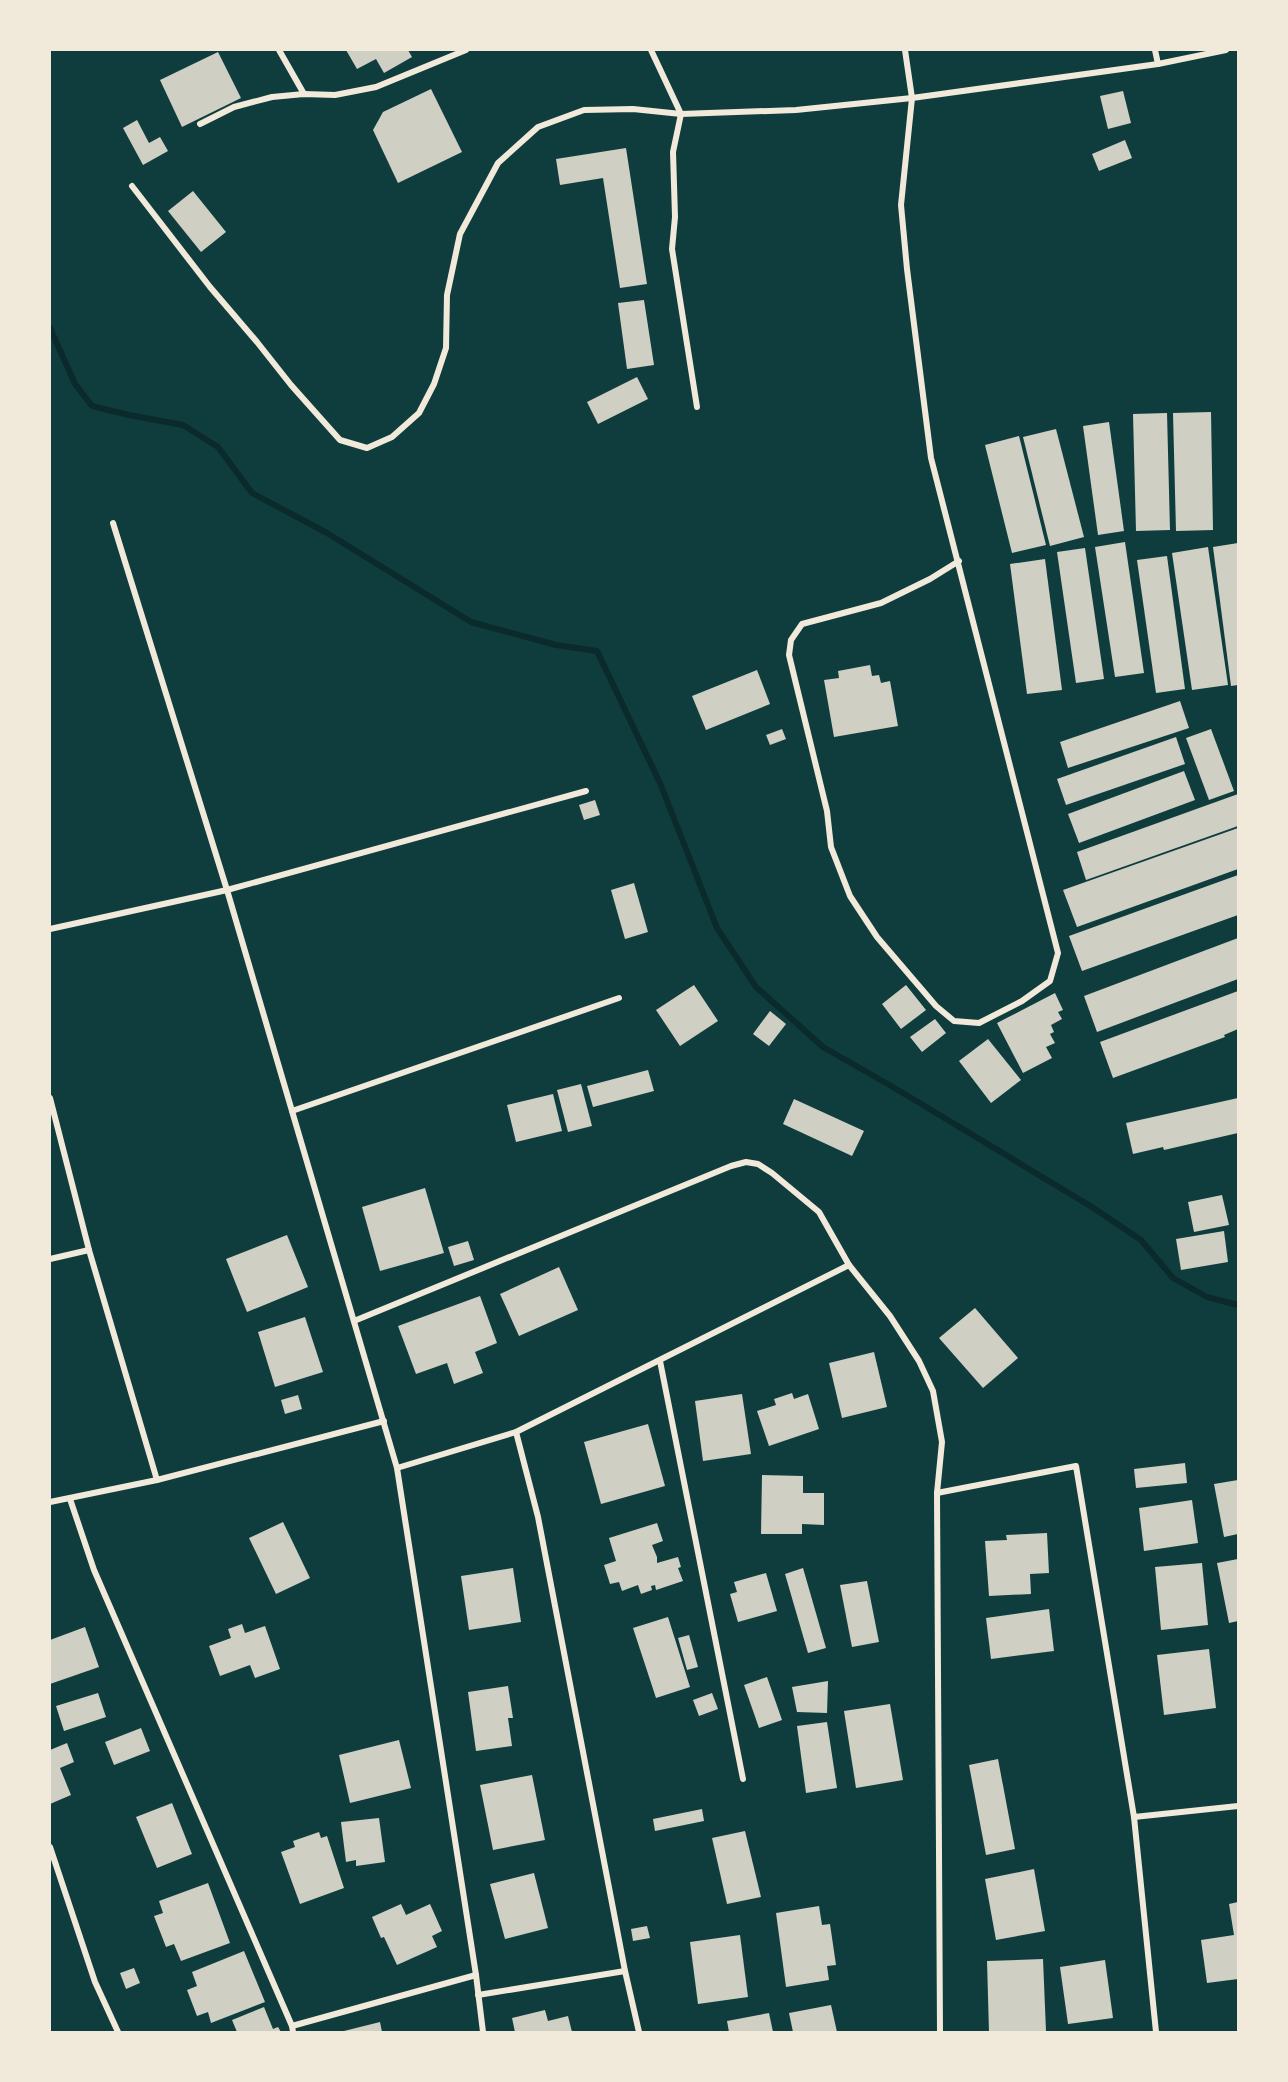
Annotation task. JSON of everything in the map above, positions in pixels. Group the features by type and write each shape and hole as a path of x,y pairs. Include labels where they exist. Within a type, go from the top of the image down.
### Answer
{"street":[{"path":"279,50 304,94"},
{"path":"200,124 243,105 272,97 304,94 335,95 376,87 466,50"},
{"path":"651,50 681,114 673,152 675,217 672,249 697,407"},
{"path":"905,50 912,98 901,205 931,458 959,561 1058,953 1050,981 1022,1000 979,1023 954,1021 936,1006 877,937 850,897 831,847 827,811 789,656 791,640 802,624 880,603 930,579 959,561"},
{"path":"1155,50 1158,64"},
{"path":"132,186 210,287 340,440 367,448 392,437 419,413 434,384 446,348 447,296 460,234 498,163 538,127 584,110 633,109 681,114 796,110 912,98 1158,64 1226,50"},
{"path":"113,523 227,890 397,1468 483,2032"},
{"path":"50,929 227,890 586,791"},
{"path":"292,1111 619,998"},
{"path":"50,1098 90,1250 157,1480"},
{"path":"354,1320 731,1166 746,1162 759,1164 819,1212 849,1265 890,1316 919,1361 933,1391 942,1442 937,1493 940,2032"},
{"path":"50,1259 90,1250"},
{"path":"397,1468 516,1432 849,1265"},
{"path":"660,1361 743,1779"},
{"path":"50,1502 157,1480 384,1421"},
{"path":"516,1432 537,1517 625,1971 639,2032"},
{"path":"937,1493 1076,1466 1134,1817 1156,2032"},
{"path":"70,1499 94,1570 293,2029 476,1975"},
{"path":"1134,1817 1239,1806"},
{"path":"50,1847 95,1982 118,2032"},
{"path":"478,1995 625,1971"}],"building":[{"path":"346,50 408,50 412,57 384,73 376,59 357,69"},
{"path":"218,52 241,98 182,127 160,80"},
{"path":"431,89 462,152 398,183 373,130 383,112"},
{"path":"1123,91 1131,123 1108,129 1100,96"},
{"path":"137,120 149,143 160,137 168,151 143,165 123,128"},
{"path":"1125,140 1132,158 1099,171 1092,154"},
{"path":"626,148 647,284 620,288 603,178 560,185 556,159"},
{"path":"193,191 226,232 201,252 168,211"},
{"path":"644,300 654,365 627,369 618,303"},
{"path":"637,377 648,399 598,424 587,402"},
{"path":"1211,412 1213,530 1176,531 1173,413"},
{"path":"1167,413 1170,530 1136,531 1133,414"},
{"path":"1109,422 1124,531 1098,535 1083,426"},
{"path":"1056,429 1084,537 1050,546 1023,437"},
{"path":"1019,436 1046,545 1012,553 985,445"},
{"path":"1125,542 1144,673 1115,677 1095,547"},
{"path":"1238,543 1238,685 1231,686 1213,547"},
{"path":"1208,547 1228,685 1192,690 1172,553"},
{"path":"1085,548 1104,679 1076,683 1057,552"},
{"path":"1167,556 1185,689 1156,693 1137,560"},
{"path":"1045,559 1062,690 1027,694 1010,564"},
{"path":"870,665 872,676 879,675 881,683 890,681 898,726 834,737 824,680 839,678 838,671"},
{"path":"757,670 770,704 706,730 692,696"},
{"path":"1180,701 1189,728 1068,768 1060,742"},
{"path":"782,729 786,739 770,745 766,735"},
{"path":"1211,729 1234,791 1209,800 1186,738"},
{"path":"1176,737 1185,764 1066,805 1057,779"},
{"path":"1184,771 1195,800 1079,843 1068,814"},
{"path":"1238,794 1238,826 1086,880 1077,852"},
{"path":"595,800 600,815 584,820 579,805"},
{"path":"1238,828 1238,869 1077,927 1063,890"},
{"path":"1238,875 1238,915 1082,971 1069,936"},
{"path":"634,883 648,932 625,939 611,890"},
{"path":"1238,938 1238,979 1097,1032 1084,996"},
{"path":"694,985 718,1021 680,1046 656,1010"},
{"path":"906,985 926,1010 901,1029 882,1004"},
{"path":"1238,991 1238,1029 1224,1035 1225,1037 1113,1078 1100,1042"},
{"path":"1055,993 1063,1010 1058,1012 1062,1019 1051,1025 1054,1032 1050,1034 1055,1043 1046,1047 1052,1058 1023,1073 997,1023"},
{"path":"770,1011 786,1024 769,1046 753,1034"},
{"path":"935,1019 946,1033 922,1052 910,1037"},
{"path":"988,1039 1021,1080 991,1103 959,1061"},
{"path":"648,1070 654,1091 593,1107 587,1086"},
{"path":"581,1084 592,1126 568,1132 557,1090"},
{"path":"553,1094 562,1131 516,1142 507,1105"},
{"path":"1238,1098 1238,1133 1164,1150 1163,1147 1133,1154 1126,1123"},
{"path":"794,1099 864,1131 852,1156 783,1124"},
{"path":"425,1188 444,1253 380,1271 362,1207"},
{"path":"1222,1195 1229,1225 1194,1232 1188,1202"},
{"path":"1224,1231 1228,1262 1181,1270 1176,1239"},
{"path":"287,1235 308,1287 247,1312 226,1259"},
{"path":"468,1241 474,1260 454,1266 448,1247"},
{"path":"559,1267 578,1310 519,1336 500,1294"},
{"path":"480,1296 497,1343 475,1352 483,1373 454,1384 447,1363 416,1374 398,1326"},
{"path":"975,1308 1018,1358 983,1388 939,1338"},
{"path":"305,1317 323,1372 275,1387 258,1332"},
{"path":"874,1352 887,1407 842,1418 829,1363"},
{"path":"792,1393 794,1399 808,1394 819,1429 769,1446 757,1411 776,1405 774,1399"},
{"path":"742,1394 751,1454 703,1461 695,1401"},
{"path":"298,1395 302,1409 285,1414 281,1400"},
{"path":"648,1424 665,1486 601,1504 584,1442"},
{"path":"1185,1463 1187,1483 1136,1488 1134,1469"},
{"path":"762,1475 803,1476 803,1493 824,1493 824,1525 802,1524 802,1534 761,1534"},
{"path":"1238,1480 1238,1534 1224,1537 1214,1484"},
{"path":"1192,1500 1198,1543 1144,1551 1139,1508"},
{"path":"283,1522 310,1578 276,1594 249,1538"},
{"path":"657,1523 663,1541 652,1545 657,1563 678,1557 681,1567 678,1568 683,1581 656,1590 655,1585 651,1586 652,1590 641,1594 638,1585 622,1591 619,1582 610,1584 604,1565 616,1561 609,1538"},
{"path":"1047,1533 1049,1573 1030,1574 1031,1594 989,1596 985,1541 1007,1540 1006,1535"},
{"path":"1238,1559 1238,1621 1229,1623 1217,1563"},
{"path":"1202,1563 1208,1625 1161,1630 1155,1567"},
{"path":"513,1568 521,1622 469,1630 461,1576"},
{"path":"803,1568 826,1648 808,1653 785,1574"},
{"path":"766,1573 777,1611 738,1622 730,1594 737,1592 734,1582"},
{"path":"867,1581 879,1642 852,1647 840,1585"},
{"path":"1049,1609 1054,1651 991,1659 986,1618"},
{"path":"668,1617 690,1687 656,1698 633,1628"},
{"path":"242,1624 245,1633 265,1626 280,1669 255,1678 250,1665 220,1676 209,1646 231,1638 228,1629"},
{"path":"85,1627 99,1667 50,1684 50,1640"},
{"path":"689,1635 698,1667 687,1670 678,1638"},
{"path":"1209,1649 1216,1708 1164,1715 1157,1655"},
{"path":"767,1677 782,1720 759,1728 744,1685"},
{"path":"828,1681 827,1713 797,1712 792,1687"},
{"path":"508,1686 513,1718 508,1718 512,1746 476,1751 468,1692"},
{"path":"98,1693 106,1717 64,1731 56,1706"},
{"path":"712,1693 718,1709 699,1716 693,1700"},
{"path":"890,1704 903,1780 856,1788 844,1711"},
{"path":"827,1722 837,1788 806,1793 797,1726"},
{"path":"141,1728 150,1751 114,1765 105,1742"},
{"path":"399,1740 411,1788 350,1803 339,1755"},
{"path":"67,1743 74,1762 60,1768 71,1795 50,1804 50,1750"},
{"path":"998,1759 1015,1849 986,1855 969,1765"},
{"path":"532,1775 545,1840 493,1850 480,1785"},
{"path":"172,1803 192,1854 157,1868 136,1817"},
{"path":"702,1809 704,1821 655,1831 653,1819"},
{"path":"379,1818 385,1862 356,1866 356,1860 346,1862 341,1822"},
{"path":"745,1831 761,1897 727,1904 712,1838"},
{"path":"319,1832 321,1838 327,1836 344,1888 300,1904 281,1852 295,1847 293,1841"},
{"path":"1034,1869 1045,1931 996,1940 985,1879"},
{"path":"534,1873 548,1928 505,1939 490,1884"},
{"path":"208,1883 230,1943 181,1961 174,1944 166,1947 154,1916 163,1913 159,1901"},
{"path":"1238,1902 1238,1979 1207,1983 1201,1940 1234,1935 1229,1904"},
{"path":"401,1904 406,1915 430,1904 442,1931 432,1936 437,1947 397,1965 372,1917"},
{"path":"819,1906 822,1925 830,1924 836,1965 827,1966 829,1980 786,1987 776,1913"},
{"path":"647,1926 650,1938 633,1941 631,1929"},
{"path":"740,1935 748,1997 698,2004 690,1942"},
{"path":"244,1951 265,2002 211,2023 208,2012 197,2016 187,1990 197,1986 192,1972"},
{"path":"1043,1959 1046,2031 989,2032 987,1961"},
{"path":"1105,1960 1113,2018 1068,2024 1060,1967"},
{"path":"134,1968 140,1983 126,1989 120,1973"},
{"path":"831,2005 837,2032 793,2032 789,2013"},
{"path":"264,2007 273,2029 278,2027 281,2032 237,2032 232,2020"},
{"path":"545,2010 548,2021 568,2016 572,2032 515,2032 512,2018"},
{"path":"769,2013 773,2032 729,2032 727,2021"},
{"path":"380,2022 382,2032 340,2032"}],"waterway":[{"path":"50,328 75,384 92,406 183,425 218,447 252,493 327,533 471,622 556,645 597,651 660,783 717,928 756,987 823,1047 1092,1207 1141,1240 1173,1278 1207,1297 1238,1305"}]}
